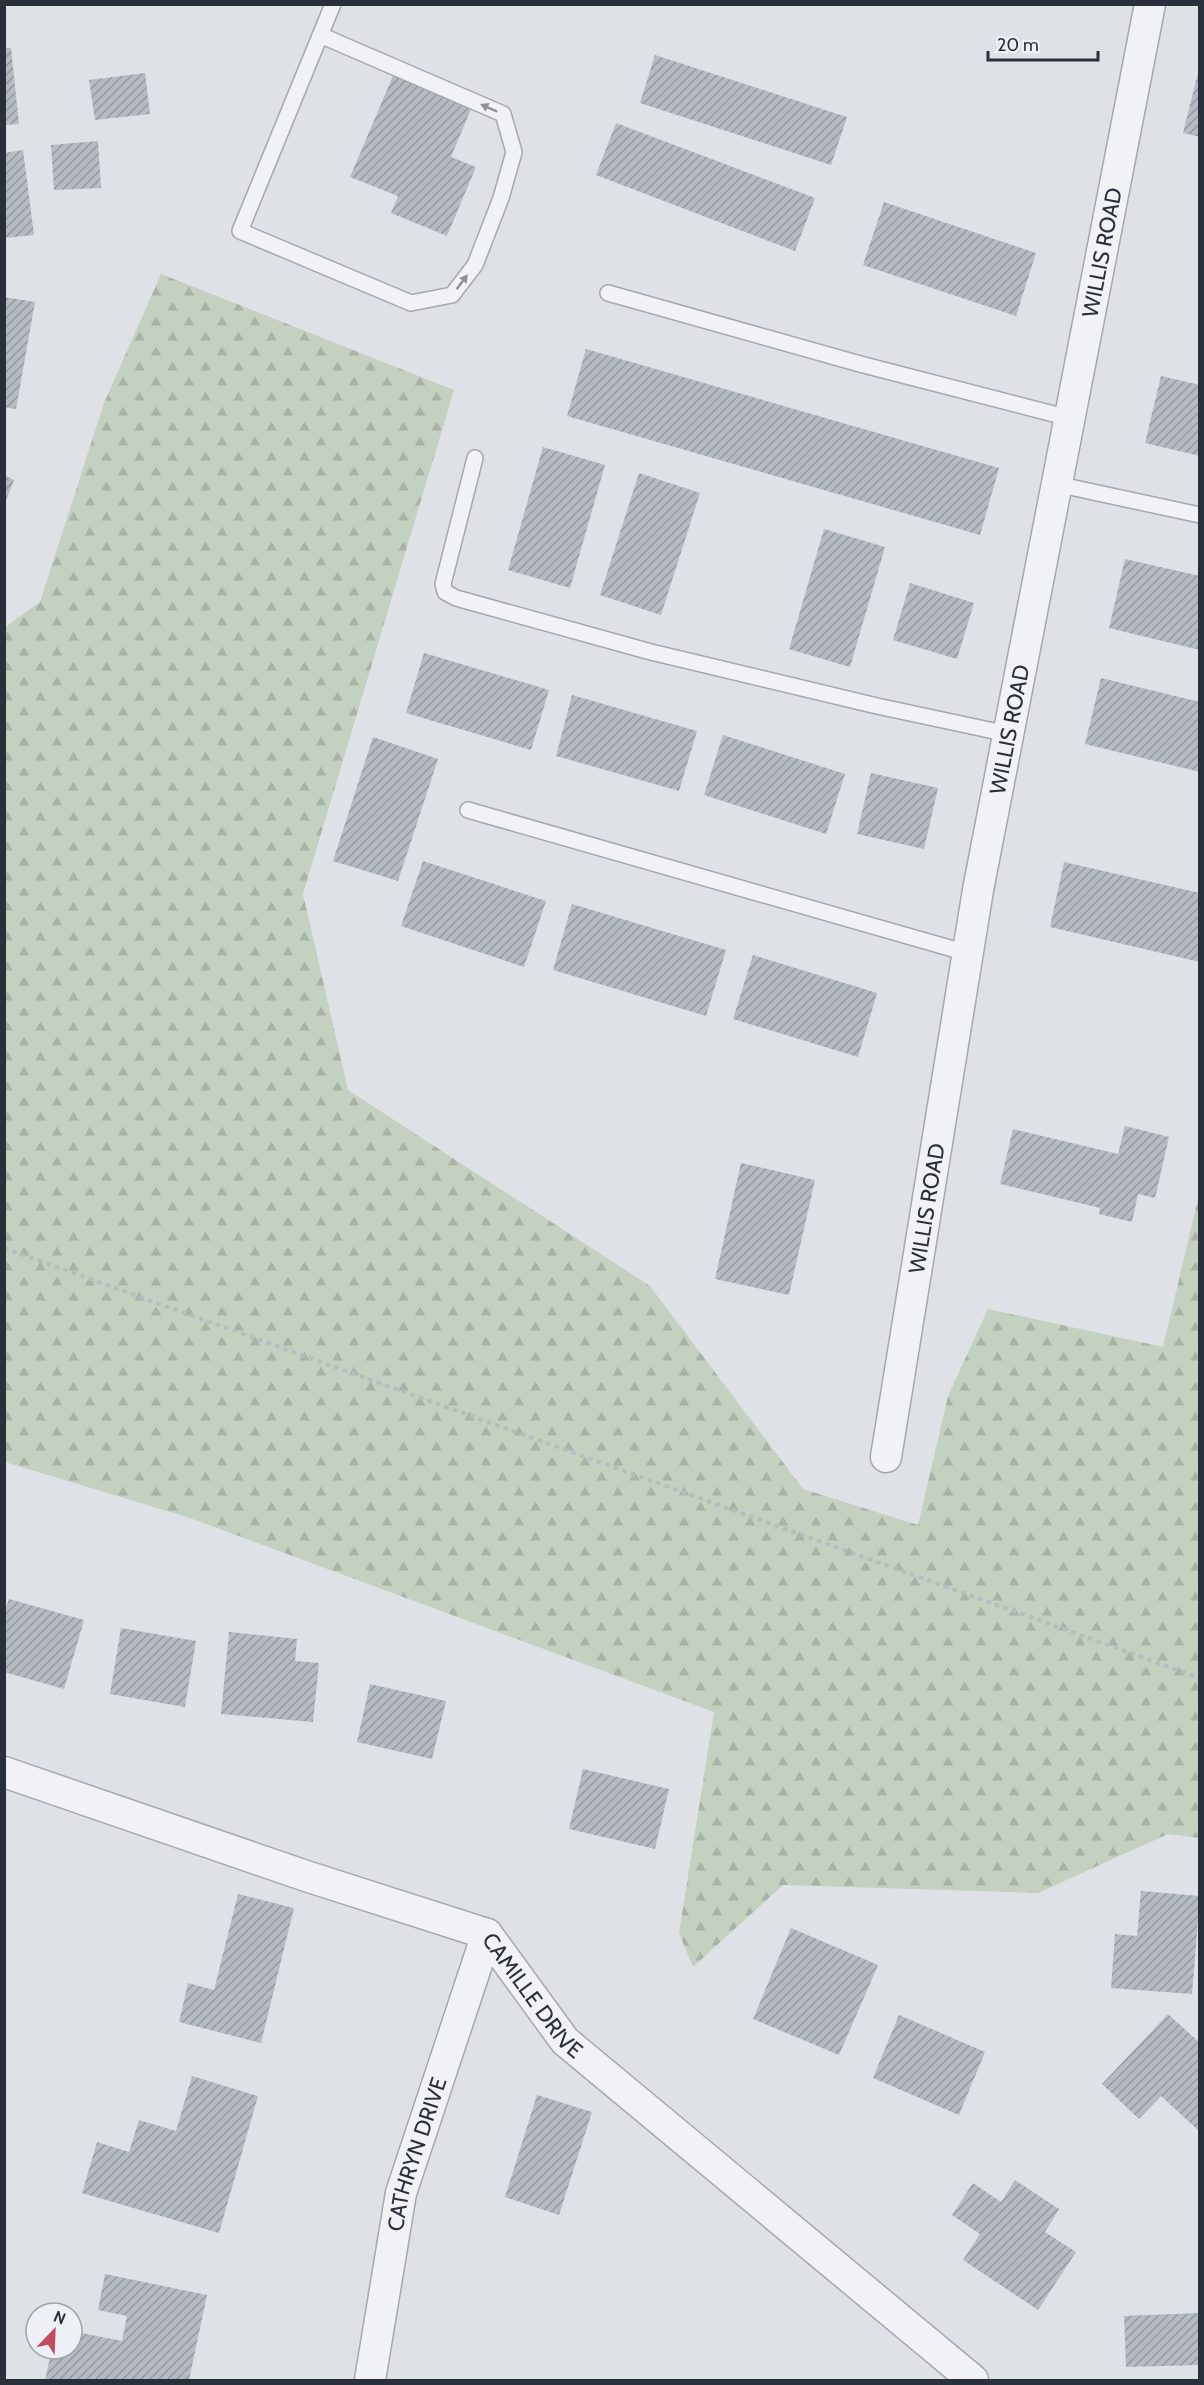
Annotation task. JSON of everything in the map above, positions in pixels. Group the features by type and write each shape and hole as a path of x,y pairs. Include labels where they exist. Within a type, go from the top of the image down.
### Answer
{"street":[{"name":"WILLIS ROAD","path":"886,1457 967,953 1150,4"},
{"name":"CAMILLE DRIVE","path":"4,1772 306,1876 487,1934 565,2041 973,2380"},
{"name":"CATHRYN DRIVE","path":"370,2380 401,2193 487,1934"}],"lane":[{"path":"320,35 503,114 514,152 501,198 475,265 452,295 411,303 240,231 320,35 333,4"},
{"path":"608,293 860,364 1069,418"},
{"path":"475,458 443,584 445,592 456,598 651,652 877,706 1008,734"},
{"path":"1056,484 1200,515"},
{"path":"468,810 967,953"}],"path":[{"path":"4,1248 1200,1678"}],"green space":[{"path":"161,274 454,390 303,894 348,1090 650,1286 803,1489 918,1525 948,1396 988,1309 1163,1347 1199,1195 1199,1838 1168,1834 1038,1893 783,1885 693,1967 679,1933 714,1712 190,1518 5,1462 5,627 40,602 104,403"}],"building":[{"path":"4,48 11,48 19,124 4,125"},
{"path":"655,55 847,117 831,165 640,103"},
{"path":"1200,69 1200,137 1183,133"},
{"path":"395,71 473,104 451,157 476,167 447,236 391,213 398,196 350,177"},
{"path":"145,73 150,114 95,120 89,80"},
{"path":"616,123 815,198 795,251 596,175"},
{"path":"98,141 101,188 54,190 51,145"},
{"path":"23,150 34,235 4,238 4,153"},
{"path":"884,202 1036,253 1016,316 863,265"},
{"path":"4,297 35,302 16,409 4,407"},
{"path":"586,349 999,468 980,535 567,416"},
{"path":"1161,376 1200,385 1200,456 1145,443"},
{"path":"543,447 605,465 570,588 508,570"},
{"path":"639,473 700,493 661,615 600,595"},
{"path":"4,475 14,480 5,503 4,503"},
{"path":"824,529 885,547 850,667 789,649"},
{"path":"1125,559 1200,576 1200,650 1109,628"},
{"path":"910,583 974,603 957,659 893,640"},
{"path":"424,653 549,690 531,750 406,713"},
{"path":"1101,678 1200,702 1200,772 1085,744"},
{"path":"572,695 697,731 679,791 556,756"},
{"path":"723,735 845,774 826,834 704,795"},
{"path":"373,737 438,759 398,881 333,861"},
{"path":"871,773 938,788 924,849 857,834"},
{"path":"423,861 546,901 524,967 401,926"},
{"path":"1064,862 1200,893 1200,962 1050,927"},
{"path":"572,904 726,950 706,1016 553,970"},
{"path":"753,955 877,993 858,1057 733,1019"},
{"path":"1125,1126 1169,1137 1155,1198 1138,1194 1132,1222 1099,1214 1100,1208 1000,1184 1013,1129 1118,1154"},
{"path":"741,1163 815,1180 789,1295 715,1279"},
{"path":"9,1599 84,1620 64,1689 4,1672 4,1613"},
{"path":"121,1628 196,1641 185,1707 110,1694"},
{"path":"229,1632 297,1639 295,1661 319,1663 313,1722 221,1714"},
{"path":"370,1684 446,1701 432,1759 357,1742"},
{"path":"583,1769 669,1789 655,1849 569,1829"},
{"path":"1141,1891 1200,1896 1192,1994 1111,1988 1115,1934 1137,1936"},
{"path":"238,1894 294,1908 261,2043 179,2022 188,1983 214,1990"},
{"path":"791,1928 878,1965 839,2055 753,2019"},
{"path":"1168,2014 1200,2043 1198,2130 1161,2096 1139,2119 1102,2084"},
{"path":"899,2015 985,2052 959,2115 873,2078"},
{"path":"192,2076 258,2096 219,2233 82,2193 97,2142 129,2152 139,2120 176,2131"},
{"path":"537,2095 592,2112 559,2215 505,2197"},
{"path":"1015,2180 1059,2209 1045,2232 1076,2252 1038,2310 963,2260 980,2234 952,2215 973,2183 1001,2202"},
{"path":"105,2274 207,2295 189,2380 45,2380 49,2361 84,2361 84,2333 122,2341 127,2316 98,2310"},
{"path":"1200,2313 1200,2365 1126,2367 1124,2316"}]}
